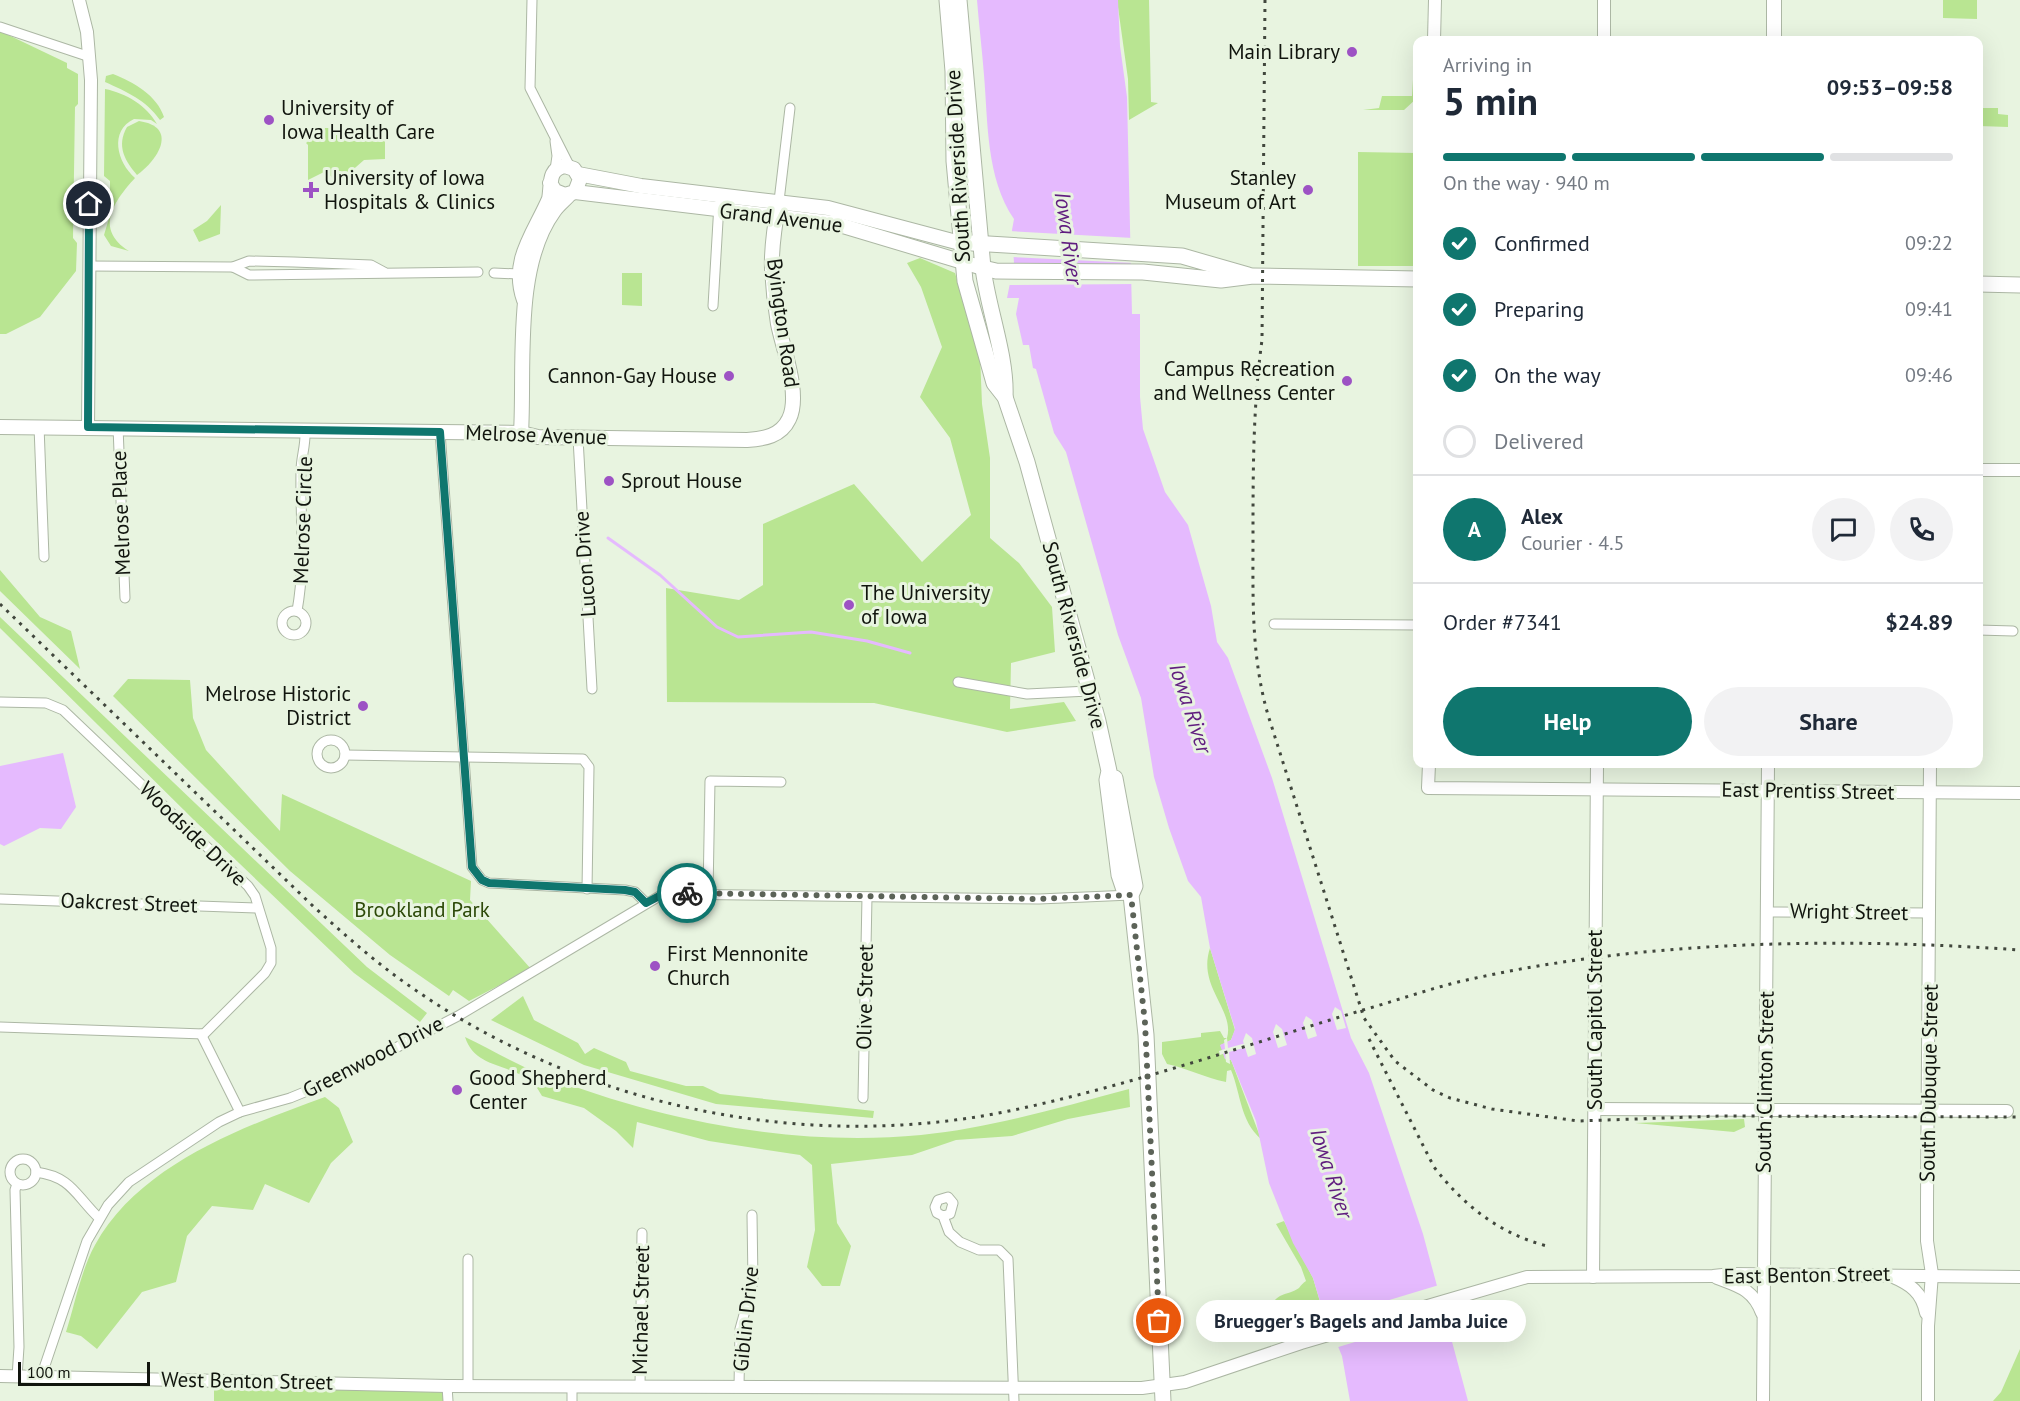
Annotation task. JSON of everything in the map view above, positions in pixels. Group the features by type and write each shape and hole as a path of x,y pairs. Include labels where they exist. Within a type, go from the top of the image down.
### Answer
{"main road":[{"name":"South Riverside Drive","path":"947,0 962,262 974,318 994,383 1005,397 1027,462 1089,691 1109,771 1107,780 1119,875 1124,890 1131,895 1145,1027 1162,1394"},
{"name":"South Riverside Drive","path":"959,0 980,244 987,300 1006,378 1005,397"},
{"path":"1774,0 1774,36"},
{"name":"Grand Avenue","path":"574,170 614,182 777,216 850,227 983,268"},
{"path":"524,300 543,232 554,210 573,193 579,184 574,170 553,177"},
{"path":"553,177 559,194 573,193"},
{"path":"521,433 524,300 519,274 524,248 549,199 553,177"},
{"name":"Grand Avenue","path":"573,193 719,203 779,201 828,208 960,243 1143,252 1192,259 1253,276"},
{"name":"Byington Road","path":"779,201 772,248 778,324 788,366 793,405 782,429"},
{"path":"772,248 779,236 796,223 822,221"},
{"path":"983,268 1005,271 1143,272 1221,280 1253,276 1413,279"},
{"path":"1983,284 2020,285"},
{"name":"Melrose Avenue","path":"0,427 521,433 538,437 747,440 767,437 782,429"}],"street":[{"path":"79,0 90,57 88,427"},
{"path":"532,0 530,88 555,139 574,170"},
{"path":"1434,36 1435,0"},
{"path":"1604,0 1604,36"},
{"path":"0,27 90,57"},
{"name":"Byington Road","path":"779,201 790,108"},
{"path":"553,177 557,156 555,139"},
{"path":"713,306 719,203"},
{"path":"89,266 233,267 249,261 371,265 384,272 478,272"},
{"path":"494,273 519,274"},
{"path":"39,426 44,557"},
{"name":"Melrose Place","path":"118,427 124,598"},
{"name":"Melrose Circle","path":"297,610 303,571 301,474 306,446 305,430"},
{"path":"440,432 471,860 476,872 489,883 631,890 646,903"},
{"name":"Lucon Drive","path":"578,438 592,689"},
{"path":"1983,470 2020,470"},
{"path":"1274,624 1413,625"},
{"path":"1983,630 2013,631"},
{"path":"958,682 1027,694 1089,691"},
{"name":"Woodside Drive","path":"0,702 46,703 63,710 238,875 255,896 271,948 269,966 208,1032 201,1034"},
{"path":"345,755 579,758 587,762 590,773 587,889"},
{"name":"East Prentiss Street","path":"1428,768 1428,788 2020,793"},
{"name":"South Capitol Street","path":"1593,1277 1597,768"},
{"name":"South Clinton Street","path":"1763,1401 1768,768"},
{"name":"South Dubuque Street","path":"1928,1401 1928,1326 1932,1274 1927,1241 1930,1111 1930,768"},
{"path":"708,894 710,781 781,782"},
{"name":"Greenwood Drive","path":"41,1377 83,1251 99,1218 129,1182 219,1122 240,1112 300,1095 458,1016 663,894 1038,899 1131,895"},
{"name":"Olive Street","path":"863,1098 867,897"},
{"name":"Oakcrest Street","path":"0,899 258,908"},
{"name":"Wright Street","path":"1767,912 1930,913"},
{"path":"0,1027 201,1034 240,1112"},
{"path":"1594,1108 2007,1111"},
{"path":"17,1377 20,1347 15,1190 17,1184 10,1172 12,1165 19,1160 31,1162 36,1172"},
{"path":"36,1172 54,1175 66,1181 99,1218"},
{"path":"17,1184 29,1184 36,1172"},
{"name":"Giblin Drive","path":"739,1387 740,1329 753,1282 752,1215"},
{"path":"943,1216 949,1232 966,1245 1004,1253 1010,1266 1014,1395"},
{"name":"Michael Street","path":"640,1387 642,1233"},
{"path":"468,1259 468,1386"},
{"name":"East Benton Street","path":"1593,1277 1764,1274 1932,1274 2020,1277"},
{"path":"1888,1274 1905,1282 1921,1295 1928,1326"},
{"path":"1713,1276 1735,1283 1751,1293 1758,1302 1764,1320"},
{"name":"West Benton Street","path":"0,1376 447,1386 739,1387 1014,1395 1162,1394 1301,1343 1491,1286 1527,1277 1593,1277"},
{"path":"447,1386 448,1401"},
{"path":"572,1386 572,1401"}],"green space":[{"path":"1117,0 1149,0 1151,102 1158,103 1129,120 1128,79"},
{"path":"1943,0 1977,0 1977,19 1943,18"},
{"path":"0,31 67,63 67,68 78,74 78,104 75,107 73,238 77,243 76,271 40,317 6,334 0,334"},
{"path":"113,74 136,85 150,96 161,109 164,117 160,120 142,102 105,82 106,76"},
{"path":"1413,80 1413,102 1404,110 1363,110 1379,108 1382,96 1412,96"},
{"path":"105,89 135,101 153,117 157,124 151,120 134,119 126,124 119,139 120,155 135,178 115,205 110,224 112,234 129,251 111,246 104,235 110,215 110,181 104,176"},
{"path":"1983,108 1998,108 1998,114 2008,115 2008,127 1983,126"},
{"path":"139,121 151,124 159,130 161,145 152,161 137,175 123,153 122,141 127,127"},
{"path":"323,128 385,128 385,159 364,160 340,181 335,181 326,171 308,180 308,145 306,143"},
{"path":"1358,152 1413,153 1413,266 1358,266"},
{"path":"221,205 220,234 199,242 193,230 207,221"},
{"path":"920,258 955,273 980,355 982,404 990,458 990,538 1019,563 1052,607 1055,652 1011,663 1010,709 1064,702 1076,721 1007,732 874,703 667,702 666,588 739,600 763,585 763,524 854,484 922,562 971,515 950,438 920,397 942,347 921,287 907,263"},
{"path":"622,273 642,273 642,306 622,305"},
{"path":"0,570 40,617 71,631 80,669 0,591"},
{"path":"0,617 367,967 427,1013 420,1022 354,973 196,822 0,628"},
{"name":"Brookland Park","path":"128,679 190,680 193,718 206,750 280,831 282,794 471,881 470,900 531,969 469,1001 453,990 449,996 390,955 290,871 113,696"},
{"path":"1210,948 1235,1030 1231,1040 1221,1045 1225,1059 1231,1060 1261,1139 1245,1116 1231,1070 1227,1071 1226,1082 1167,1064 1162,1054 1162,1042 1201,1037 1201,1033 1220,1031 1224,1038 1227,1038 1226,1018 1208,975 1207,962"},
{"path":"523,996 534,1020 578,1043 585,1054 594,1048 626,1062 630,1071 686,1086 703,1086 720,1094 874,1111 873,1118 716,1104 584,1065 491,1020"},
{"path":"465,1037 533,1071 588,1091 681,1117 729,1127 777,1133 873,1138 948,1132 1026,1116 1129,1089 1130,1107 1068,1119 1012,1136 956,1140 912,1155 831,1164 837,1223 851,1246 840,1286 822,1286 807,1267 815,1230 812,1165 800,1155 709,1141 637,1122 633,1148 616,1131 584,1108 542,1096 531,1081 522,1075 484,1060 470,1047"},
{"path":"325,1097 339,1108 353,1142 331,1163 309,1203 265,1184 253,1210 212,1206 187,1236 176,1282 142,1292 97,1349 81,1336 66,1332 82,1276 95,1245 114,1217 138,1192 166,1170 196,1152 261,1121"},
{"path":"1744,1119 1745,1127 1734,1132 1635,1123"},
{"path":"1284,1221 1313,1278 1325,1319 1287,1331 1274,1319 1272,1305 1280,1296 1297,1289 1306,1281 1301,1267 1276,1224"},
{"path":"2020,1349 2020,1401 1993,1401 2001,1392"},
{"path":"214,1386 447,1391 448,1401 214,1401"}],"water":[{"name":"Iowa River","path":"977,0 1118,0 1120,46 1127,97 1132,314 1140,314 1140,397 1143,429 1165,492 1188,525 1211,606 1217,642 1228,658 1272,778 1351,1038 1369,1073 1423,1234 1468,1401 1350,1401 1342,1356 1322,1308 1313,1278 1293,1243 1269,1183 1256,1121 1231,1060 1225,1059 1220,1045 1231,1040 1235,1029 1210,948 1201,897 1188,881 1169,828 1154,777 1141,698 1118,635 1066,452 1054,433 1036,369 1033,368 1029,345 1023,345 1016,314 1019,298 1007,298 1014,263 1012,230 1014,219 998,186 993,168","holes":["1335,1007 1341,1011 1346,1028 1337,1030 1332,1014","1306,1016 1312,1020 1317,1036 1308,1039 1303,1023","1276,1024 1282,1029 1287,1045 1278,1048 1273,1032","1246,1033 1252,1038 1256,1054 1248,1057 1243,1041"]},
{"path":"63,753 76,807 61,829 40,828 4,846 0,844 0,766"}],"pier":[{"path":"1009,231 1133,238 1134,263 1011,257"},
{"path":"1011,263 1134,265 1134,284 1006,285"},
{"path":"1227,1038 1228,1048 1246,1043 1247,1047 1229,1052 1230,1064 1226,1062 1225,1053 1220,1055 1219,1051 1225,1049 1224,1040"},
{"path":"1439,1285 1448,1314 1335,1348 1323,1320"}],"waterway":[{"path":"608,538 660,575 717,627 738,637 811,632 867,641 910,653"}],"railway":[{"path":"1265,0 1262,340 1253,463 1254,627 1258,671 1268,715 1364,1018 1395,1061 1433,1090 1450,1098 1492,1109 1578,1121 1720,1116 2020,1117"},
{"path":"0,604 314,907 398,978 477,1029 548,1063 622,1090 698,1110 775,1122 854,1126 932,1123 1009,1111 1098,1090 1458,982 1596,957 1738,945 1809,943 2020,950"},
{"path":"1369,1039 1434,1167 1446,1181 1484,1217 1514,1234 1547,1246"}],"way so far":[{"path":"687,893 1038,899 1131,895 1145,1023 1159,1321"}],"place":[{"name":"Main Library","path":"1352,52"},
{"name":"University of Iowa Health Care","path":"269,120"},
{"name":"University of Iowa Hospitals & Clinics","path":"311,190"},
{"name":"Stanley Museum of Art","path":"1308,190"},
{"name":"Cannon-Gay House","path":"729,376"},
{"name":"Campus Recreation and Wellness Center","path":"1347,381"},
{"name":"Sprout House","path":"609,481"},
{"name":"The University of Iowa","path":"849,605"},
{"name":"Melrose Historic District","path":"363,706"},
{"name":"First Mennonite Church","path":"655,966"},
{"name":"Good Shepherd Center","path":"457,1090"},
{"name":"Bruegger's Bagels and Jamba Juice","path":"1159,1321"}],"route":[{"path":"89,204 88,427 440,432 453,634 472,867 482,880 489,883 631,890 646,903 663,894 687,893"}]}
